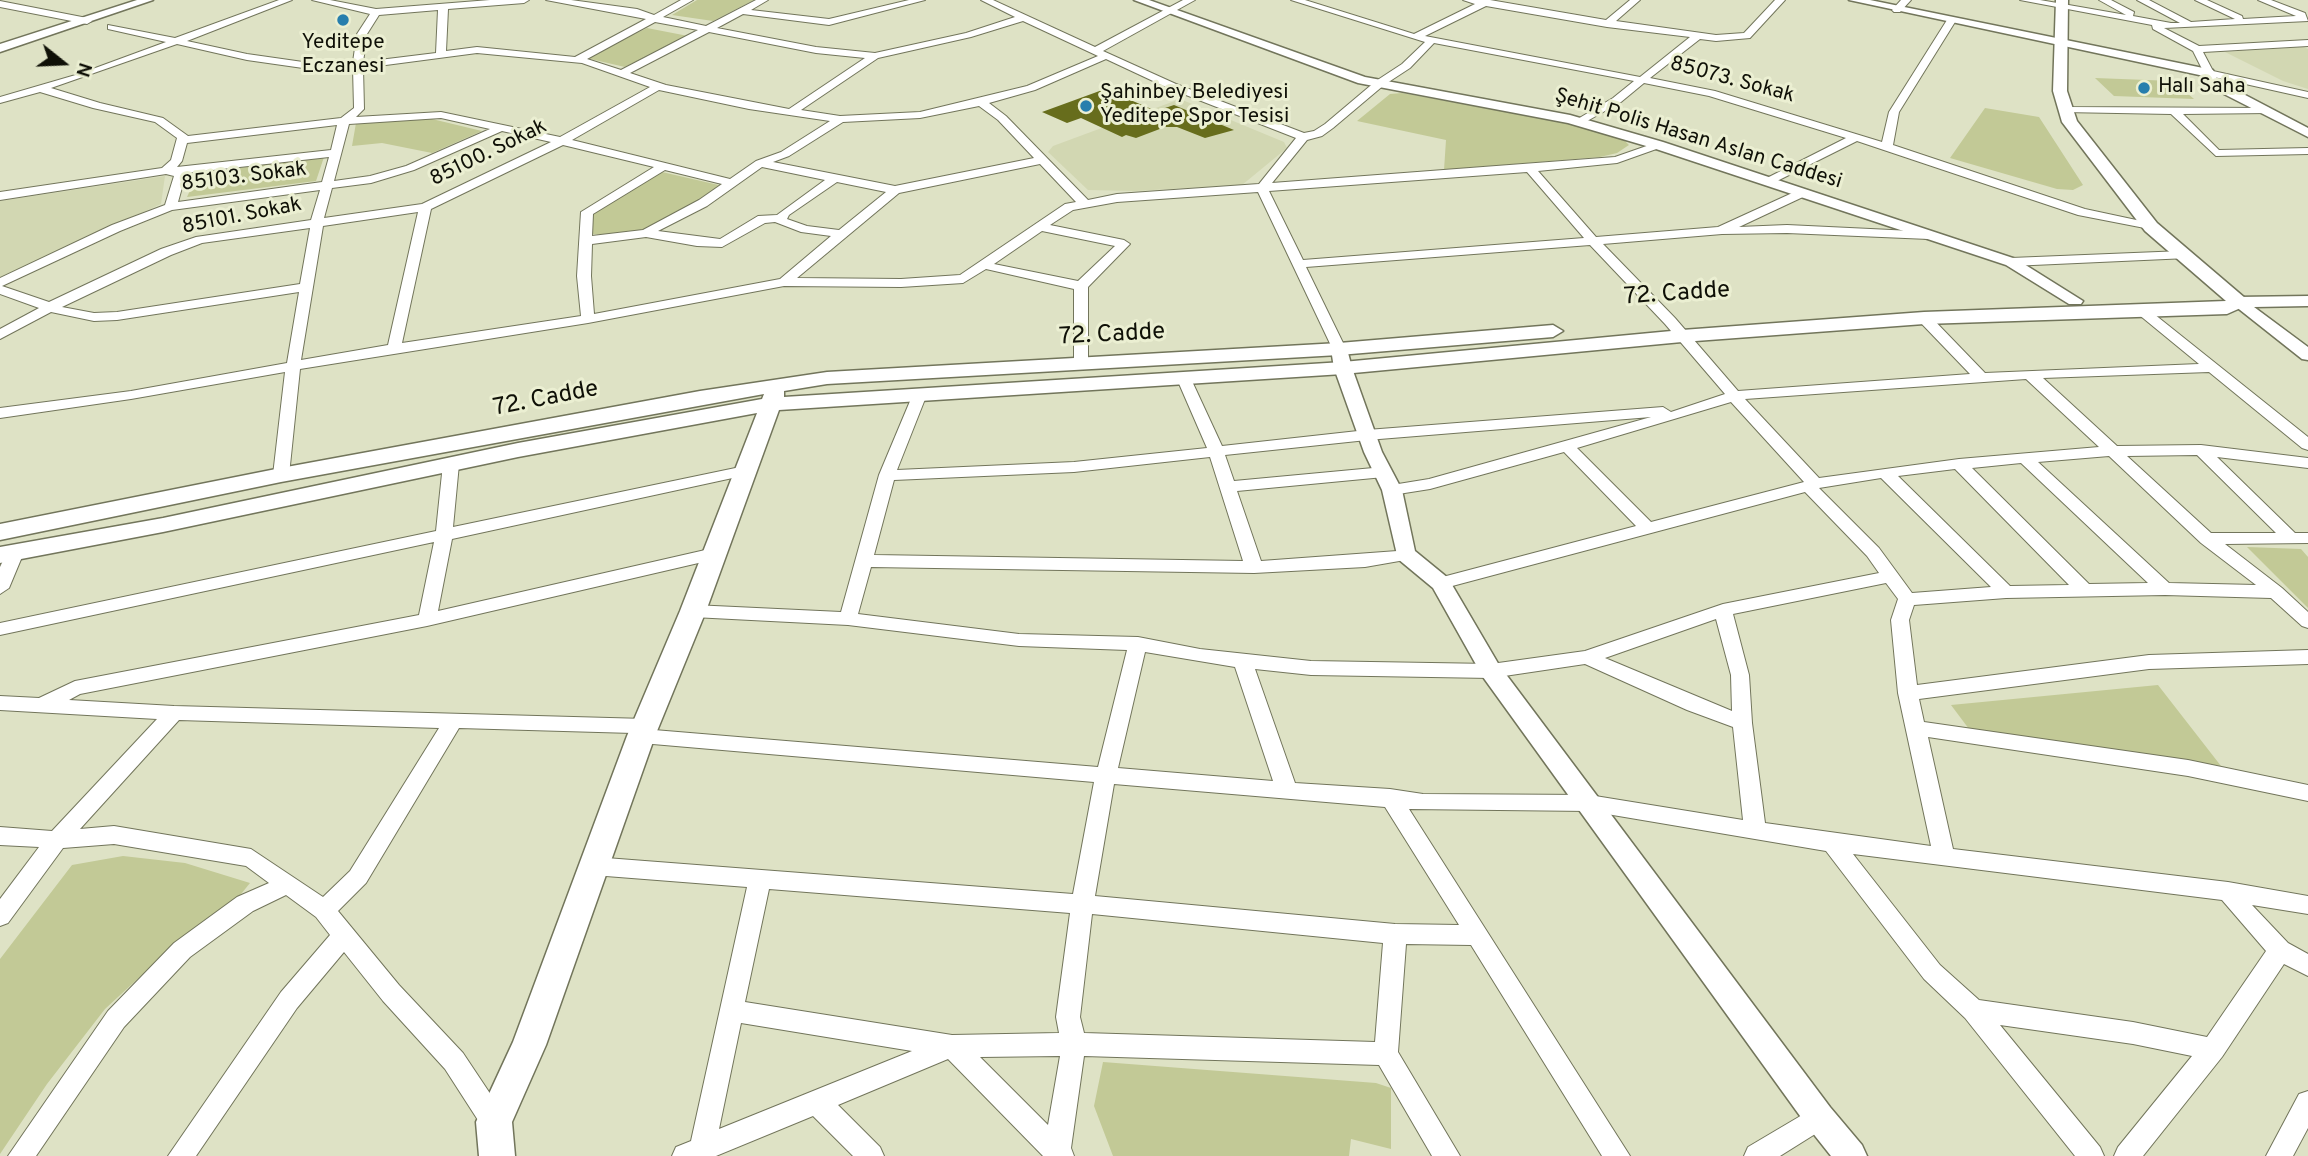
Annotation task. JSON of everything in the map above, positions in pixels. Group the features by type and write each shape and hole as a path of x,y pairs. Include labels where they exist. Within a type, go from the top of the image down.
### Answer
{"main road":[{"path":"7,553 163,525 774,395 822,399 1184,379 1341,359 1676,328 2138,309 2227,308 2238,302 2151,226 2070,122 2060,91 2062,4"},
{"name":"72. Cadde","path":"1676,328 1911,306 2075,301 2130,296 2204,298 2238,302"},
{"name":"72. Cadde","path":"0,532 281,475 774,395 827,378 1081,365 1341,359"},
{"path":"497,1156 494,1122 529,1045 643,731 693,611 774,395"}],"street":[{"path":"36,39 148,0"},
{"path":"0,100 43,89 286,0"},
{"path":"317,0 376,12 524,0"},
{"path":"551,0 637,12 656,19 797,46 875,56"},
{"path":"580,61 688,0"},
{"path":"621,74 763,0"},
{"path":"867,0 883,10"},
{"path":"740,11 829,22 920,0"},
{"path":"986,0 1172,86 1303,137 1318,134 1329,126 1380,83 1406,66 1432,40"},
{"name":"Şehit Polis Hasan Aslan Caddesi","path":"1139,0 1165,12 1363,80 1500,104 1580,122 1658,145 2011,262 2075,301"},
{"path":"0,48 36,39 111,27 247,57 310,65 358,66 477,50 580,61 659,86 790,113 840,119 920,115 1031,88 1102,52 1165,12 1191,0"},
{"name":"85073. Sokak","path":"1296,0 1415,37 1646,78 1711,93 1856,137 2082,212 2151,226"},
{"path":"1468,0 1696,37 1747,36 1780,0"},
{"path":"1607,24 1635,0"},
{"path":"1854,0 2308,95"},
{"path":"1898,10 1906,0"},
{"path":"2025,0 2062,4 2171,26 2308,18"},
{"path":"2104,0 2197,49 2306,44"},
{"path":"2142,0 2190,24"},
{"path":"2200,0 2242,20"},
{"path":"2263,0 2308,18"},
{"path":"1415,37 1488,2"},
{"path":"0,4 87,21"},
{"path":"111,27 133,5"},
{"path":"441,54 443,7"},
{"path":"281,475 293,368 324,187 344,121 359,109 358,66 362,34 376,12"},
{"path":"36,39 53,25 58,15"},
{"path":"790,113 875,56 1025,18"},
{"path":"818,30 829,22"},
{"path":"1887,147 1894,112 1951,22"},
{"path":"1580,122 1646,78 1696,37"},
{"path":"797,46 808,38"},
{"path":"2197,49 2212,81 2308,133"},
{"name":"85100. Sokak","path":"394,348 425,206 562,141 659,86"},
{"path":"43,89 97,106 159,120 183,137 176,161 166,171"},
{"path":"981,102 1002,118 1086,204"},
{"path":"2067,110 2265,111"},
{"path":"2174,111 2216,153 2308,151"},
{"path":"182,141 344,121 441,115 562,141 733,183"},
{"path":"646,233 703,203 760,163 785,154 840,119"},
{"name":"85103. Sokak","path":"0,283 116,228 170,207 371,179 410,168 498,129"},
{"path":"1262,188 1303,137"},
{"path":"1767,182 1856,137"},
{"path":"0,413 131,395 394,348 588,319 784,282 901,283 963,279 1069,207 1117,198 1617,160 1658,145"},
{"path":"0,196 166,171 334,153"},
{"path":"784,282 895,190 1043,160"},
{"path":"760,163 895,190"},
{"path":"588,319 584,276 587,212 662,167"},
{"path":"1530,168 1593,241 1676,328 1811,485 1873,552 1907,599"},
{"path":"166,171 181,174 170,207"},
{"path":"781,218 784,213 834,179"},
{"path":"1262,188 1341,359 1367,435 1388,481 1405,554 1441,583 1491,671 1819,1117 1851,1156"},
{"path":"1720,231 1801,193"},
{"name":"85101. Sokak","path":"0,335 50,307 166,252 200,240 425,206"},
{"path":"584,242 646,233 697,242 722,243 762,219 781,218"},
{"path":"781,218 780,221 804,229 842,234"},
{"path":"1040,227 1124,244 1081,286 1081,365"},
{"path":"1297,264 1720,231 1787,229 1929,235"},
{"path":"2011,262 2183,256"},
{"path":"984,265 1081,286"},
{"path":"0,290 50,307 94,317 117,316 307,287"},
{"path":"2238,302 2308,301"},
{"path":"2238,302 2308,355"},
{"path":"2138,309 2308,445"},
{"path":"1924,318 1982,378"},
{"path":"1227,487 1388,481 1430,484 1691,411 1734,396 1797,389 2030,374 2210,368"},
{"path":"2030,374 2207,539 2276,592 2308,622"},
{"path":"1184,379 1216,451 1254,567"},
{"path":"848,620 887,475 920,394"},
{"path":"887,475 1074,467 1367,435 1635,413 1691,411"},
{"path":"1566,445 1646,527"},
{"path":"2201,450 2300,538"},
{"path":"1441,583 1811,485 1885,473 2023,457 2110,451 2201,450 2308,463"},
{"path":"2023,457 2165,589"},
{"path":"427,620 444,537 451,464"},
{"path":"1959,464 2085,591"},
{"path":"0,629 444,537 745,471"},
{"path":"1885,473 2006,592"},
{"path":"2207,539 2300,538"},
{"path":"0,588 7,553"},
{"path":"42,705 75,688 427,620 714,554"},
{"path":"864,561 1254,567 1365,561 1405,554"},
{"path":"693,611 848,620 1019,640 1138,644 1243,662 1339,669 1491,671 1587,657 1723,610 1891,576"},
{"path":"1907,599 2006,592 2165,589 2276,592"},
{"path":"1907,599 1900,620 1908,693 1944,856"},
{"path":"1723,610 1741,675 1742,723 1755,831"},
{"path":"1059,1154 1074,1044 1068,1017 1082,904 1106,774 1138,644"},
{"path":"1587,657 1694,705 1742,723"},
{"path":"1908,693 2150,662 2308,657"},
{"path":"1243,662 1287,791"},
{"path":"0,703 174,713 454,720 643,731 1423,802 1589,803 1832,843 2228,891 2308,905"},
{"path":"0,916 57,839 174,713"},
{"path":"324,910 358,877 454,720"},
{"path":"1915,728 2188,768 2308,793"},
{"path":"1390,797 1616,1156"},
{"path":"0,836 57,839 114,835 251,858 324,910 391,993 454,1061 494,1122"},
{"path":"1832,843 1932,972 1973,1010 2091,1156"},
{"path":"593,866 1082,904 1395,934 1475,935"},
{"path":"693,1153 731,1011 760,879"},
{"path":"21,1156 116,1019 182,950 245,904 288,884"},
{"path":"2228,891 2259,930 2280,950 2308,966"},
{"path":"1395,934 1386,1054 1447,1156"},
{"path":"181,1156 289,1000 344,935"},
{"path":"2127,1156 2213,1049 2280,950"},
{"path":"1973,1010 2133,1033 2213,1049"},
{"path":"731,1011 953,1046 1074,1044 1386,1054"},
{"path":"693,1153 953,1046"},
{"path":"953,1046 1059,1154"},
{"path":"817,1102 871,1156"},
{"path":"2279,1156 2308,1103"},
{"path":"1757,1156 1819,1117"}],"shaded area":[{"path":"697,0 754,0 713,21 672,15"},
{"path":"647,28 688,36 625,67 586,58"},
{"path":"2304,47 2308,49 2308,89 2283,81 2225,52"},
{"name":"Halı Saha","path":"2095,78 2173,81 2194,99 2114,96"},
{"path":"1402,93 1568,123 1624,140 1629,145 1617,153 1600,157 1444,170 1446,140 1357,121 1390,94"},
{"path":"1180,99 1284,142 1287,148 1242,185 1135,191 1088,190 1048,152 1053,146"},
{"path":"1985,108 2039,117 2083,185 2073,190 2057,189 1950,158"},
{"path":"393,118 432,119 482,131 432,153 382,143 352,146 356,123"},
{"path":"324,157 316,181 187,197 198,173"},
{"path":"662,172 723,186 663,226 620,236 593,234 592,214"},
{"path":"165,176 161,204 0,278 0,201"},
{"path":"2247,547 2301,549 2308,557 2308,608"},
{"path":"2158,685 2221,766 1969,729 1951,705"},
{"path":"123,856 185,863 250,883 237,899 181,939 105,1009 47,1084 0,1154 0,959 72,865"},
{"path":"1103,1062 1376,1083 1391,1088 1391,1149 1351,1139 1349,1156 1113,1156 1094,1106"}],"building":[{"path":"1105,89 1156,111 1174,105 1234,130 1205,138 1177,127 1165,127 1136,138 1126,135 1122,137 1081,118 1067,123 1042,112"}],"place":[{"name":"Yeditepe Eczanesi","path":"343,20"},
{"name":"Halı Saha","path":"2144,88"},
{"name":"Şahinbey Belediyesi Yeditepe Spor Tesisi","path":"1086,106"}]}
